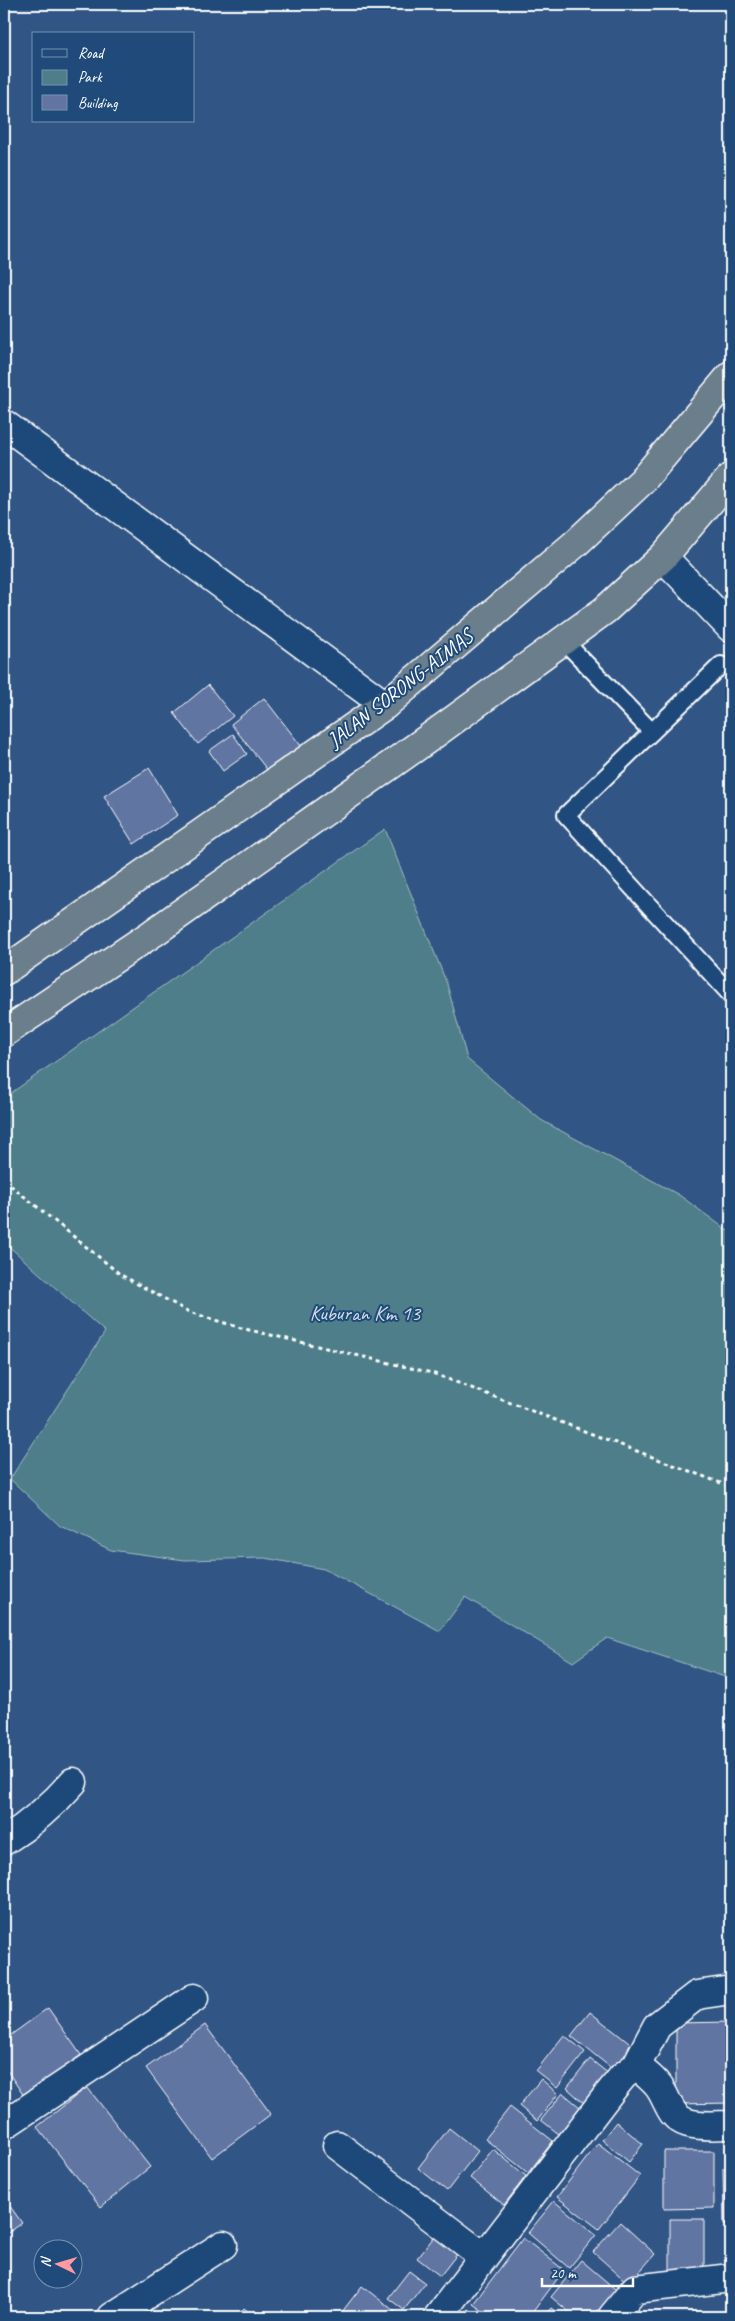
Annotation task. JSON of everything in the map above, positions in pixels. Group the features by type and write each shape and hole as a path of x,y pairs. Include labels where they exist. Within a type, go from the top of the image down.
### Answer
{"highway":[{"name":"JALAN SORONG-AIMAS","path":"4,971 385,705 576,543 642,481 727,388"},
{"path":"4,1033 153,933 605,610 663,557 731,477"}],"street":[{"path":"4,424 385,705"},
{"path":"663,557 731,628"},
{"path":"4,1841 27,1827 53,1806 73,1782"},
{"path":"438,2317 622,2076 636,2066 657,2026 697,1994 731,1990"},
{"path":"4,2125 194,1998"},
{"path":"636,2066 660,2088 669,2109 678,2119 689,2123 707,2125 731,2124"},
{"path":"338,2145 484,2257"},
{"path":"112,2317 223,2244"},
{"path":"612,2317 635,2289 731,2278"}],"lane":[{"path":"564,641 652,732"},
{"path":"721,665 566,814 731,995"}],"path":[{"path":"4,1180 121,1275 189,1312 242,1328 432,1373 726,1485"}],"green space":[{"name":"Kuburan Km 13","path":"385,829 447,984 467,1059 541,1120 679,1195 731,1233 731,1679 607,1638 573,1662 465,1597 440,1631 324,1569 265,1558 185,1560 111,1550 60,1526 10,1479 105,1332 4,1242 4,1098"}],"building":[{"path":"208,685 233,716 198,744 174,713"},
{"path":"264,698 305,751 272,776 231,724"},
{"path":"233,734 247,754 223,771 209,751"},
{"path":"149,768 178,815 134,844 104,796"},
{"path":"48,2008 81,2055 24,2096 4,2066 4,2040"},
{"path":"590,2012 634,2047 615,2071 571,2036"},
{"path":"731,2022 731,2103 676,2104 676,2023"},
{"path":"205,2025 271,2114 212,2158 146,2068"},
{"path":"564,2035 585,2052 557,2088 536,2071"},
{"path":"590,2059 609,2074 585,2104 567,2088"},
{"path":"541,2079 558,2094 537,2121 519,2106"},
{"path":"87,2087 150,2167 101,2207 37,2127"},
{"path":"563,2093 581,2108 560,2135 541,2120"},
{"path":"510,2107 553,2141 528,2173 485,2139"},
{"path":"616,2122 643,2144 629,2162 602,2140"},
{"path":"449,2128 478,2151 447,2191 418,2168"},
{"path":"598,2143 640,2176 599,2229 557,2197"},
{"path":"493,2149 526,2176 504,2205 470,2178"},
{"path":"664,2151 714,2151 714,2208 664,2209"},
{"path":"723,2168 731,2168 731,2224 724,2224"},
{"path":"4,2198 22,2223 4,2236"},
{"path":"554,2201 596,2235 569,2268 528,2233"},
{"path":"670,2219 704,2219 704,2278 670,2279"},
{"path":"620,2222 655,2254 629,2284 593,2252"},
{"path":"439,2231 461,2249 440,2276 417,2258"},
{"path":"523,2238 564,2270 529,2317 491,2317 473,2304"},
{"path":"581,2260 621,2294 602,2317 575,2317 551,2297"},
{"path":"409,2271 425,2283 404,2310 388,2298"},
{"path":"362,2286 402,2317 338,2317"},
{"path":"244,2308 255,2317 236,2317"},
{"path":"551,2308 563,2317 544,2317"},
{"path":"469,2309 479,2317 462,2317"}]}
